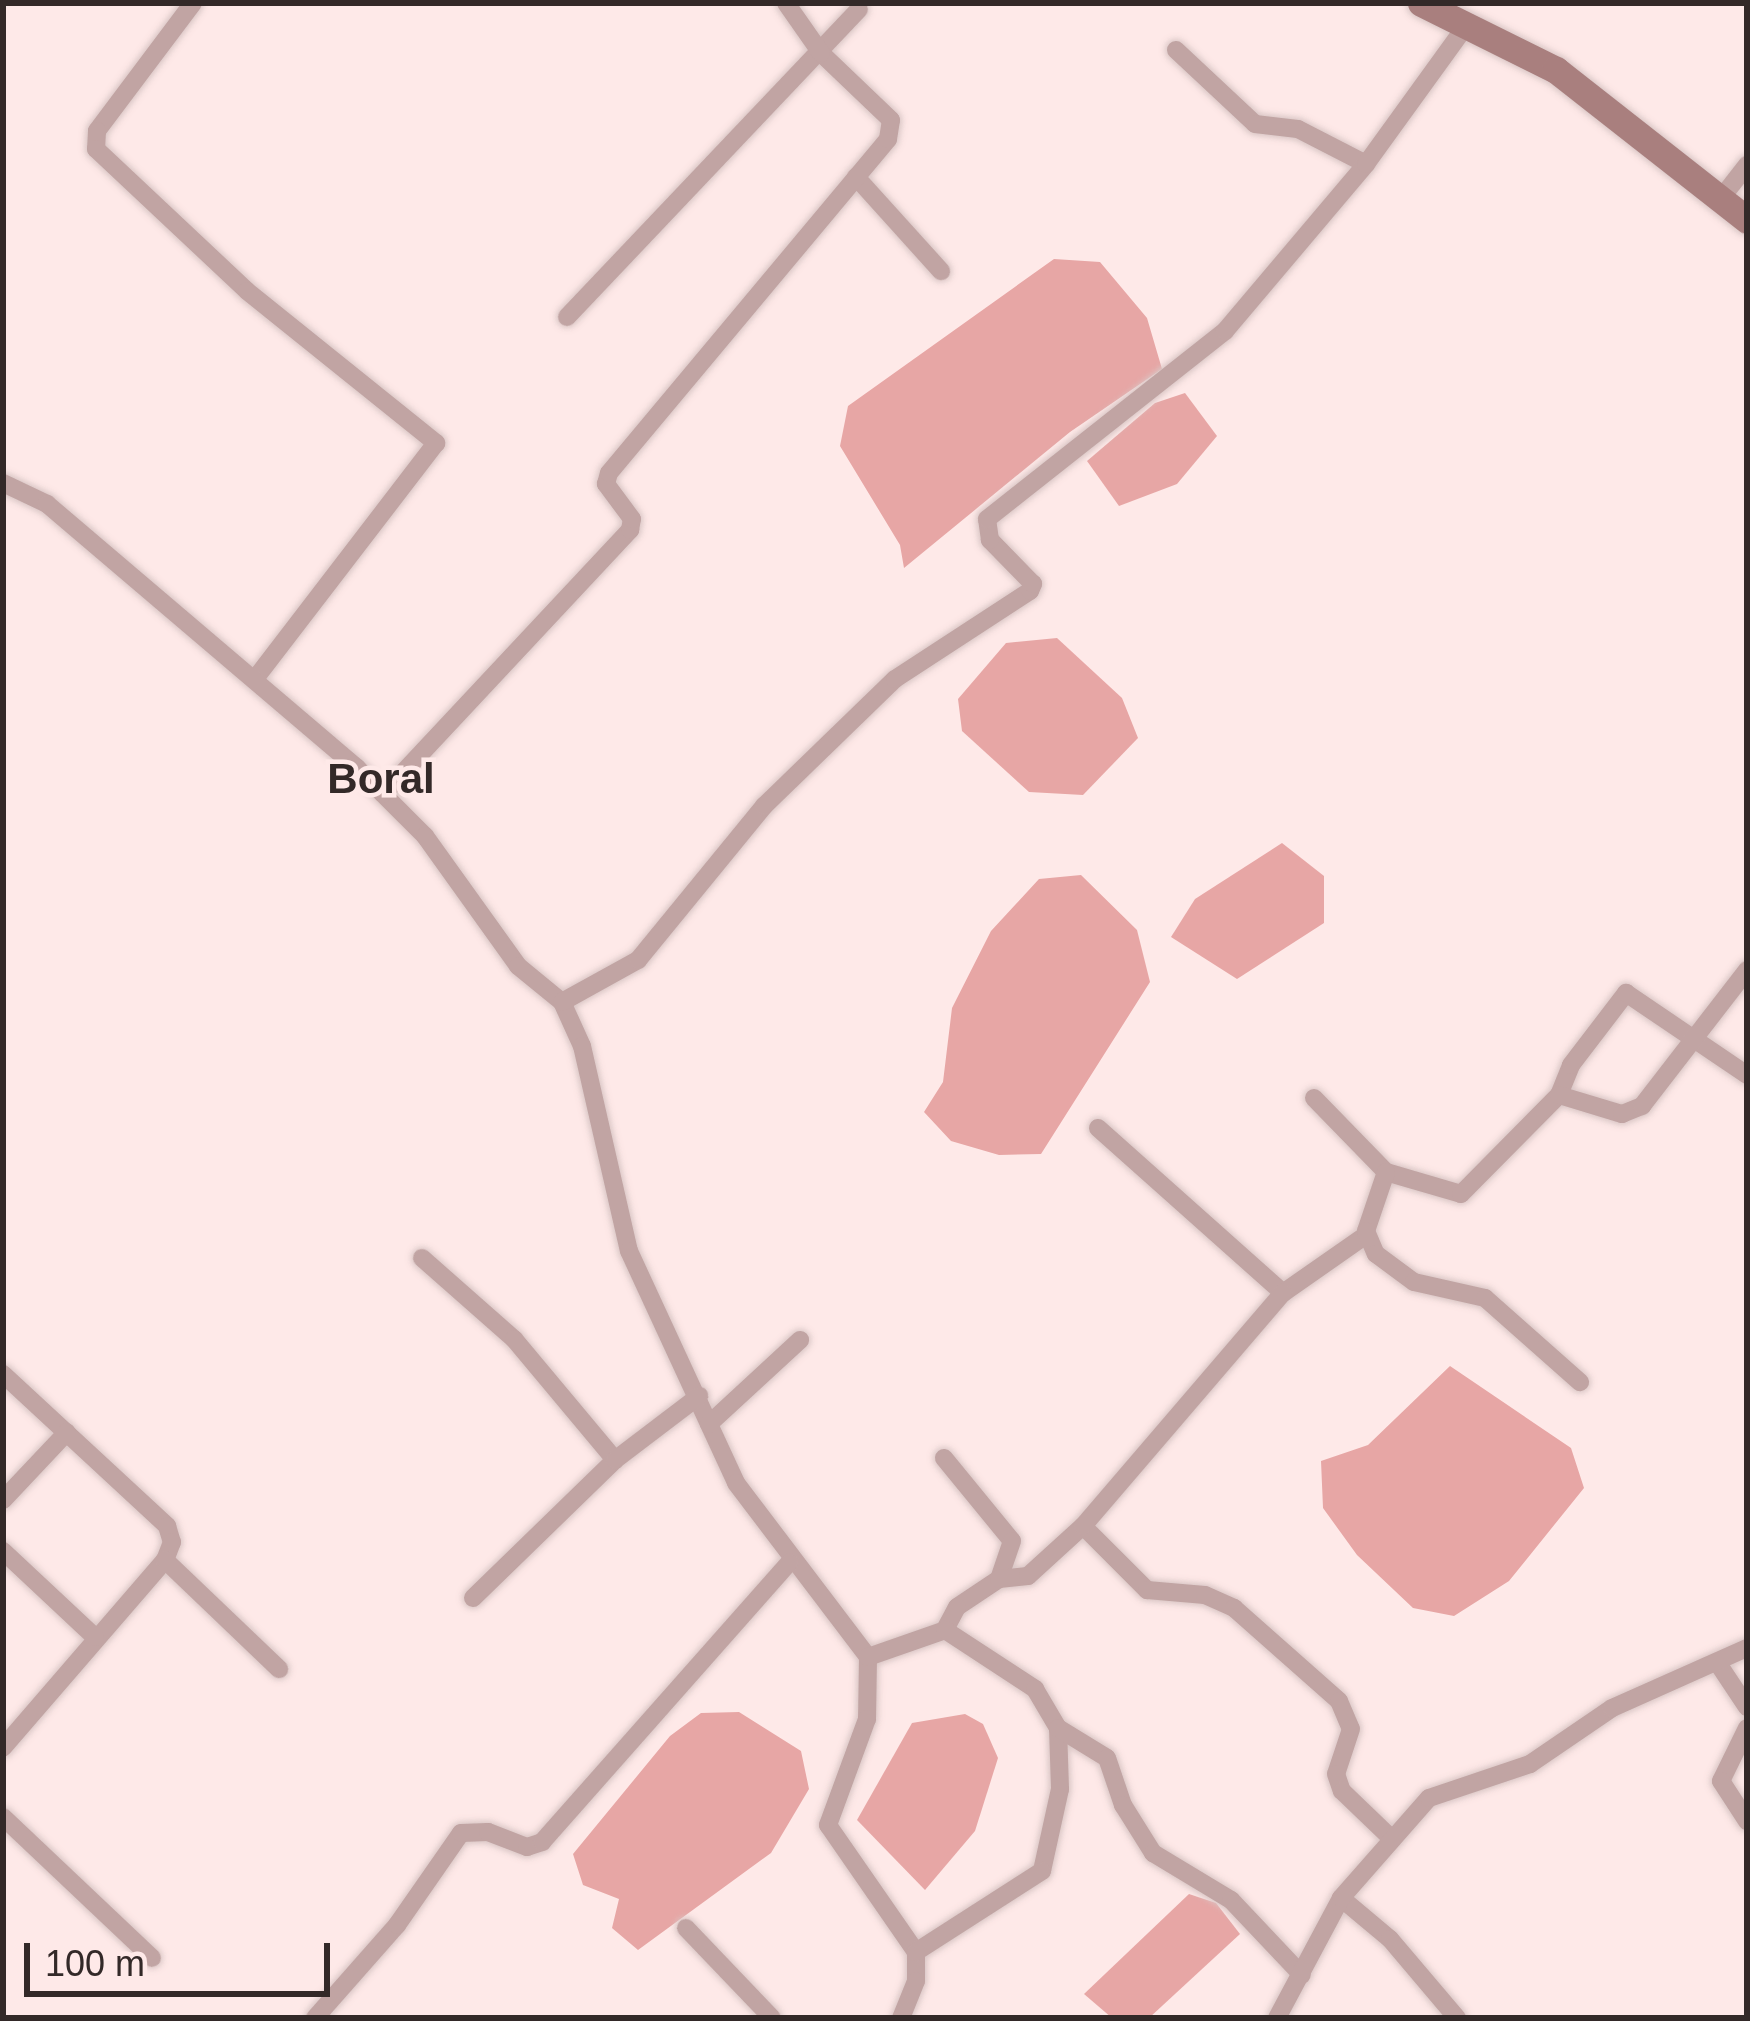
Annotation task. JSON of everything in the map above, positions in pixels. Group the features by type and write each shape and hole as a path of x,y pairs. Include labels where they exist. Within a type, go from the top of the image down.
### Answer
{"main road":[{"path":"1421,3 1463,30 1556,70 1747,220"}],"street":[{"path":"193,3 97,131 96,149 247,291 436,443 255,680"},
{"path":"382,794 630,530 631,517 606,484 609,473 888,139 891,120 821,53 786,3"},
{"path":"568,316 859,9"},
{"path":"562,1002 638,960 764,806 895,679 1030,591 1033,584 990,540 987,519 1199,356 1366,164 1463,30"},
{"path":"1176,50 1255,124 1298,129 1366,164"},
{"path":"1722,197 1747,165"},
{"path":"856,177 941,271"},
{"path":"3,483 46,504 382,794 424,836 518,966 562,1002 582,1046 629,1251 736,1484 789,1563 868,1657 867,1719 828,1825 916,1952 916,1981 902,2018"},
{"path":"1559,1095 1630,1113 1700,1041 1747,970"},
{"path":"1314,1098 1386,1172 1448,1196 1468,1192 1559,1095 1571,1065 1626,993 1747,1075"},
{"path":"1097,1128 1283,1293"},
{"path":"868,1657 946,1630 956,1607 999,1579 1028,1576 1083,1526 1283,1293 1366,1235 1386,1172"},
{"path":"1366,1235 1376,1254 1414,1282 1485,1298 1580,1382"},
{"path":"422,1258 514,1339 615,1460"},
{"path":"709,1424 800,1340"},
{"path":"3,1374 166,1526 165,1560 3,1748"},
{"path":"473,1598 615,1460 699,1396"},
{"path":"3,1500 67,1432"},
{"path":"944,1458 1012,1541 999,1579"},
{"path":"1083,1526 1147,1590 1205,1595 1234,1608 1339,1701 1352,1729 1336,1774 1342,1791 1389,1836"},
{"path":"3,1551 95,1637"},
{"path":"165,1560 279,1669"},
{"path":"315,2018 397,1925 461,1833 488,1832 527,1847 542,1842 789,1563"},
{"path":"916,1952 1042,1871 1060,1790 1058,1729 1035,1689 946,1630"},
{"path":"1277,2018 1341,1898 1389,1836 1444,1788 1530,1765 1612,1708 1747,1648"},
{"path":"1717,1662 1747,1707"},
{"path":"1747,1728 1721,1781 1747,1821"},
{"path":"1058,1729 1107,1758 1123,1805 1153,1853 1231,1900 1302,1975"},
{"path":"3,1817 152,1958"},
{"path":"1341,1898 1390,1939 1457,2018"},
{"path":"686,1928 772,2018"}],"shaded area":[{"path":"1054,259 1100,262 1147,318 1162,369 1070,432 904,568 900,545 840,446 848,406"},
{"path":"1185,393 1217,436 1177,484 1119,506 1087,461 1155,403"},
{"path":"1057,638 1122,698 1138,738 1083,795 1029,792 962,731 958,699 1006,643"},
{"path":"1282,843 1324,876 1324,923 1237,979 1171,937 1195,899"},
{"path":"1081,875 1137,930 1150,982 1041,1154 999,1155 951,1141 924,1112 943,1082 952,1008 991,931 1039,879"},
{"path":"1450,1366 1571,1448 1584,1488 1509,1581 1454,1616 1413,1608 1357,1555 1323,1508 1321,1461 1368,1445"},
{"path":"739,1712 801,1751 809,1789 771,1853 638,1950 612,1928 619,1899 583,1885 573,1854 670,1736 701,1713"},
{"path":"965,1714 983,1724 998,1758 975,1831 925,1890 857,1820 912,1723"},
{"path":"1189,1894 1216,1903 1240,1934 1149,2018 1112,2018 1084,1994"}],"district":[{"name":"Boral","path":"381,779"}]}
